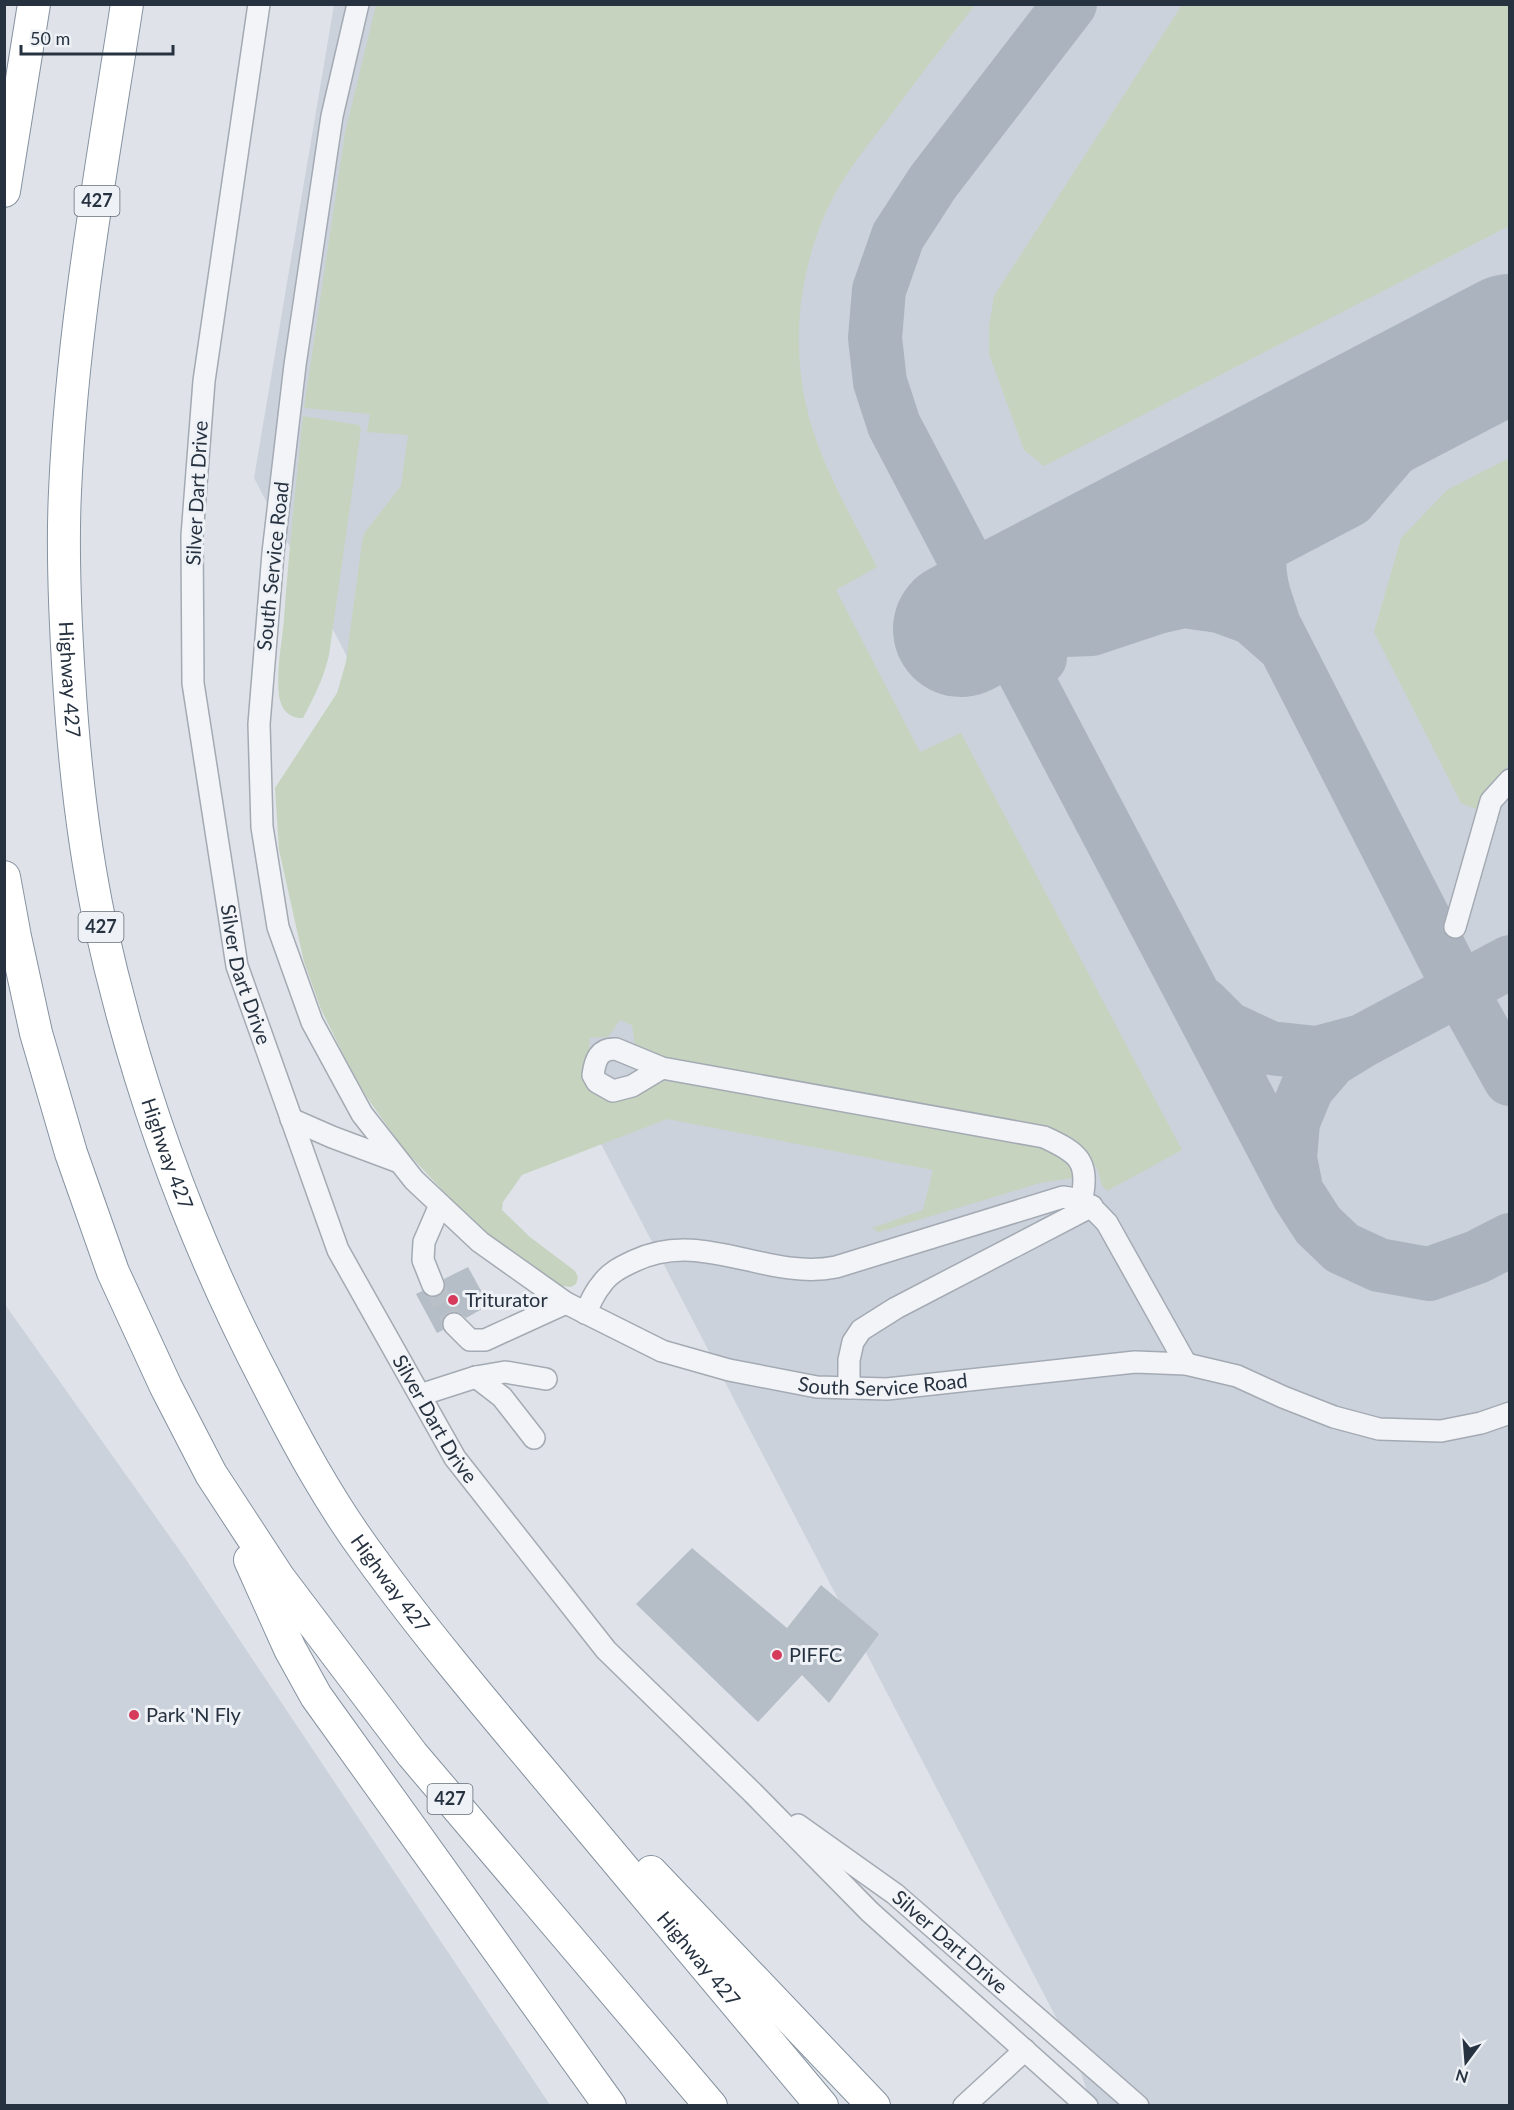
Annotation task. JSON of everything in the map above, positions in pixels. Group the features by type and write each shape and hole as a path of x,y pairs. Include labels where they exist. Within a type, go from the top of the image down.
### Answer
{"highway":[{"path":"4,191 34,4"},
{"name":"Highway 427","path":"127,4 87,264 71,397 64,496 64,615 72,725 83,824 99,918 126,1029 154,1119 195,1229 240,1332 326,1491 366,1552 481,1698 822,2106"},
{"name":"427","path":"4,877 36,1033 71,1153 113,1272 166,1387 211,1474 279,1578 412,1754 711,2106"},
{"path":"211,1474 290,1649 316,1696 610,2106"},
{"path":"481,1698 746,1970 874,2106"}],"street":[{"name":"Silver Dart Drive","path":"259,4 204,381 192,536 194,684 237,966 338,1250 455,1458 606,1650 753,1793 870,1912 1088,2106"},
{"name":"South Service Road","path":"358,4 332,116 295,365 273,553 259,724 262,827 278,927 312,1022 362,1113 414,1180 480,1242 566,1303 662,1351 729,1370 817,1386 887,1389 1135,1362 1186,1364 1237,1376 1334,1417 1379,1429 1442,1431 1481,1423 1509,1413"},
{"path":"1455,927 1491,801 1509,780"},
{"path":"662,1068 1044,1137 1060,1144 1077,1156 1086,1178 1087,1203"},
{"path":"332,1137 349,1140 358,1136 362,1129 362,1113"},
{"name":"South Service Road","path":"291,1119 400,1162"},
{"path":"585,1312 601,1284 618,1269 644,1256 681,1248 707,1250 785,1268 819,1271 836,1268 1063,1197 1087,1203 1107,1223 1186,1364"},
{"path":"849,1388 849,1360 853,1342 861,1330 896,1308 1087,1203"},
{"path":"433,1285 423,1260 424,1242 440,1205"},
{"path":"454,1324 470,1340 485,1340 566,1303"},
{"path":"420,1395 476,1377 505,1372 546,1379"},
{"path":"476,1377 502,1397 534,1438"},
{"name":"Silver Dart Drive","path":"753,1793 895,1894 1138,2106"},
{"path":"964,2106 1025,2050"}],"shaded area":[{"path":"334,5 1509,5 1509,2105 1092,2105 1073,2050 254,478"},
{"name":"Park 'N Fly","path":"4,1303 185,1558 550,2105 5,2105"}],"green space":[{"path":"376,5 975,5 852,167 829,205 808,264 800,310 799,334 799,358 806,405 827,468 877,567 836,590 920,752 961,733 1182,1150 1107,1191 1102,1185 1097,1168 1072,1146 654,1057 635,1045 632,1025 620,1020 608,1037 590,1038 587,1073 617,1099 662,1081 705,1084 1055,1146 1076,1170 1074,1178 1040,1183 878,1232 872,1228 923,1210 933,1170 667,1119 522,1175 503,1202 502,1210 530,1237 575,1271 578,1277 576,1284 571,1287 551,1281 500,1245 458,1207 402,1147 366,1096 321,1009 304,962 279,850 275,788 337,693 346,662 362,542 365,532 401,486 408,435 367,432 370,414 304,408 345,133"},
{"path":"1182,5 1509,5 1509,226 1044,466 1024,450 989,354 989,327 994,296"},
{"path":"303,416 359,425 361,429 329,655 315,695 303,718 298,718 290,715 282,705 278,677"},
{"path":"1509,458 1509,764 1476,809 1461,803 1374,632 1401,538 1447,490"}],"building":[{"name":"Triturator","path":"468,1267 489,1305 466,1318 458,1312 450,1312 442,1320 443,1330 437,1333 416,1294 422,1291 431,1297 438,1297 445,1287 444,1279"},
{"name":"PIFFC","path":"692,1548 787,1628 821,1585 879,1634 829,1703 802,1675 758,1722 636,1604"}],"taxiway":[{"path":"1070,4 933,182 898,236 879,290 875,338 880,382 894,425 1298,1194 1318,1225 1342,1248 1379,1265 1429,1274 1477,1257 1510,1240"},
{"path":"1125,618 1350,500 1469,362"},
{"path":"1342,429 1301,464 1287,480 1272,507 1266,521 1260,551 1259,566 1263,592 1274,625 1460,989 1510,1079"},
{"path":"1040,658 1044,631 1054,608 1083,564"},
{"path":"979,581 996,598 1021,615 1065,630 1092,629 1158,607 1184,601 1219,606 1252,618 1285,647"},
{"path":"1203,1004 1227,1028 1270,1048 1317,1053 1362,1041 1510,962"},
{"path":"1295,1183 1290,1158 1293,1122 1307,1088 1331,1060 1362,1041"}],"runway":[{"path":"961,629 1510,342"}],"tunnel":[{"path":"433,1285 454,1324"}],"place":[{"name":"Triturator","path":"453,1300"},
{"name":"PIFFC","path":"777,1655"},
{"name":"Park 'N Fly","path":"134,1715"}]}
